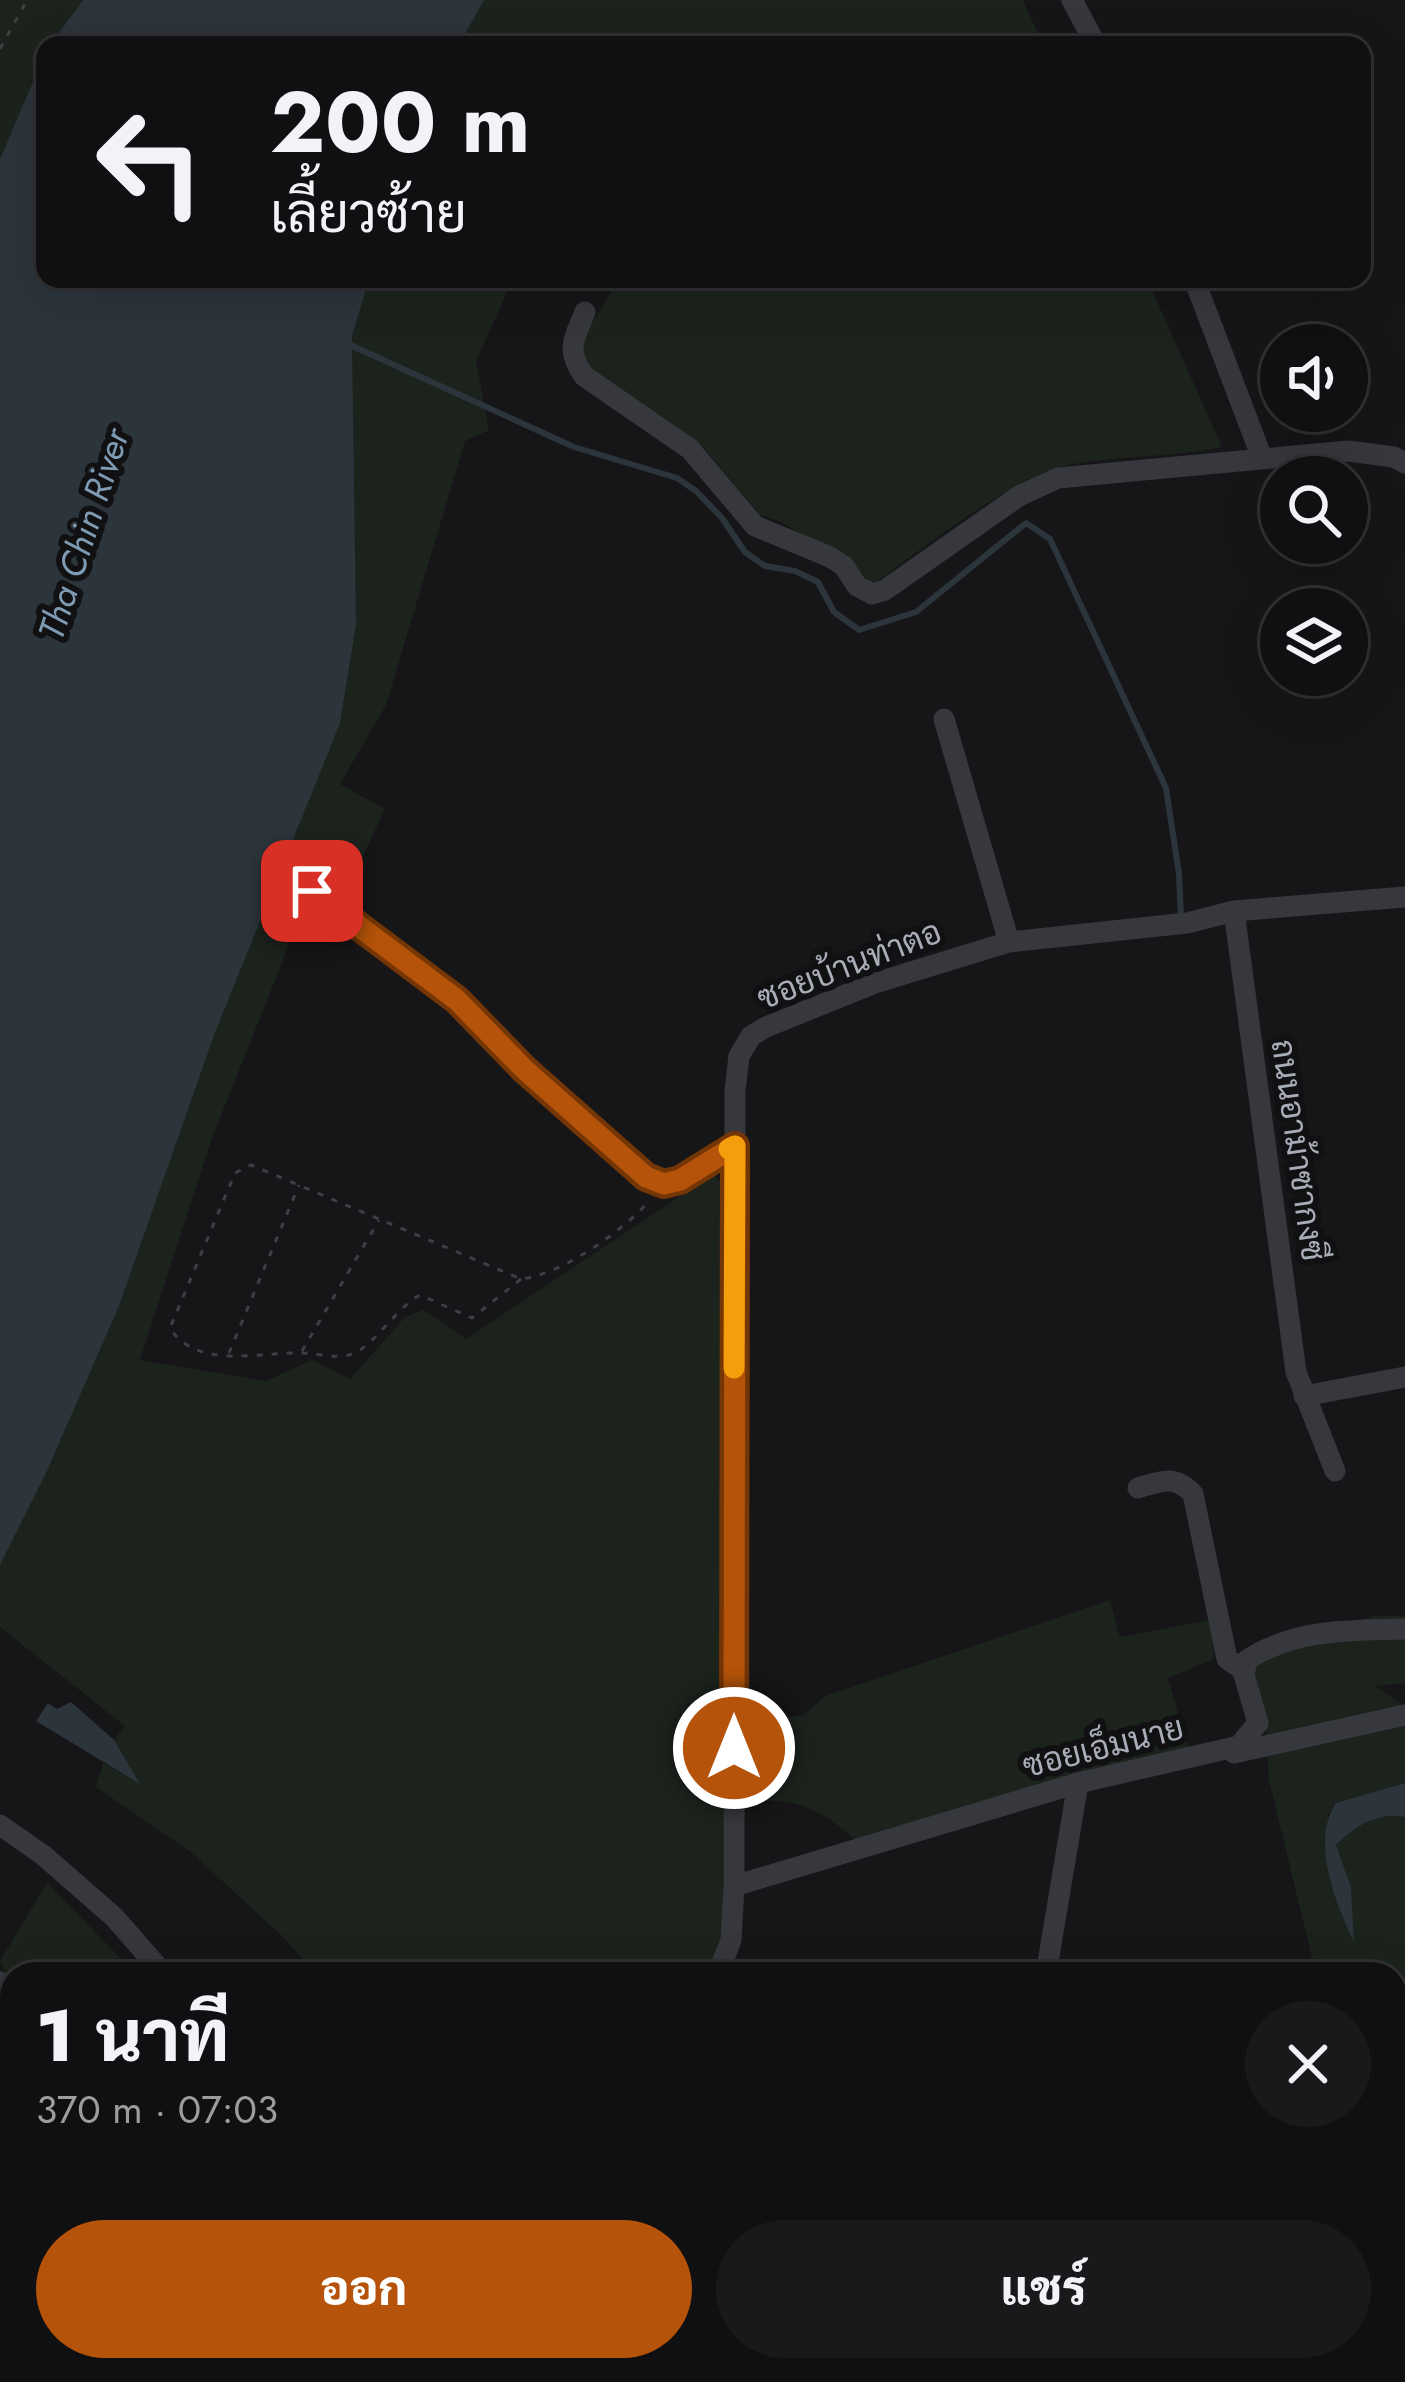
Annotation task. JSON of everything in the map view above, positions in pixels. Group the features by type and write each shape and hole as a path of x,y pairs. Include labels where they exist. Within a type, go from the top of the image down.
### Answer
{"street":[{"path":"1072,0 1091,36"},
{"path":"1197,288 1261,456"},
{"path":"585,312 572,343 572,359 584,376 690,449 755,526 830,557 844,566 856,586 872,594 885,590 1019,496 1058,478 1260,458"},
{"path":"1287,456 1348,451 1394,457 1405,463"},
{"path":"944,719 1010,942"},
{"path":"312,891 457,1000 646,1177 664,1184 680,1180 735,1146"},
{"name":"ซอยบ้านท่าตอ","path":"723,1962 731,1940 734,1886 735,1146 739,1056 751,1036 875,982 1010,942 1187,923 1234,911 1405,897"},
{"name":"ถนนอาม้าซากงซี","path":"1234,911 1296,1372 1335,1471"},
{"path":"1304,1396 1405,1377"},
{"path":"1138,1488 1170,1478 1193,1494 1227,1659 1245,1671 1247,1660 1273,1644 1345,1630 1405,1629"},
{"name":"ซอยเอ็มนาย","path":"734,1886 1239,1746 1258,1723 1245,1671"},
{"path":"1048,1962 1077,1788 1405,1715"},
{"path":"0,1825 43,1855 114,1917 153,1962"}],"path":[{"path":"0,49 27,0"},
{"path":"521,1279 251,1165 235,1173 170,1328 178,1340 195,1350 346,1357 361,1350 403,1304 420,1295 472,1318 521,1279 542,1276 629,1224 664,1184"},
{"path":"228,1355 299,1185"},
{"path":"301,1353 380,1219"}],"shaded area":[{"path":"0,0 83,0 57,36 36,36 36,75 0,159"},
{"path":"484,0 1023,0 1039,36 464,36"},
{"path":"366,288 509,288 476,361 489,430 465,441 386,705 340,784 385,809 352,879 309,868 289,900 301,915 213,1135 140,1360 266,1381 312,1360 350,1379 405,1317 424,1310 466,1339 713,1174 725,1186 723,1950 717,1962 305,1962 192,1853 96,1787 103,1763 138,1782 114,1740 125,1726 0,1627 0,1565 119,1306 356,624 352,336"},
{"path":"613,288 1151,288 1222,447 1083,462 1042,473 965,518 872,585 855,566 779,521 760,515 703,447 580,363 581,341"},
{"path":"1110,1600 1120,1637 1210,1620 1214,1659 1168,1678 1188,1747 855,1840 807,1807 749,1801 744,1715 803,1716 825,1696"},
{"path":"1375,1616 1405,1616 1405,1683 1375,1686 1405,1706 1405,1783 1336,1803 1328,1814 1353,1939 1351,1888 1336,1845 1367,1822 1405,1817 1405,1962 1313,1962 1269,1780 1265,1711 1238,1656"},
{"path":"47,1883 124,1962 0,1962"}],"water":[{"path":"83,0 484,0 464,36 57,36"},
{"name":"Tha Chin River","path":"36,75 36,288 366,288 352,336 356,624 340,723 214,1035 119,1306 0,1565 0,159"},
{"path":"71,1702 114,1740 140,1784 36,1721 48,1703 57,1709"},
{"path":"1405,1783 1405,1817 1367,1822 1336,1845 1351,1887 1354,1942 1328,1873 1325,1835 1329,1818 1336,1803"}],"waterway":[{"path":"346,343 574,447 677,478 722,518 745,552 765,566 795,571 818,582 834,612 859,630 916,612 1026,523 1050,539 1166,788 1181,918"}],"slow traffic":[{"path":"729,1149 735,1146 734,1368"}],"route":[{"path":"312,891 457,1000 524,1069 646,1177 664,1184 680,1180 735,1146 734,1748"}]}
